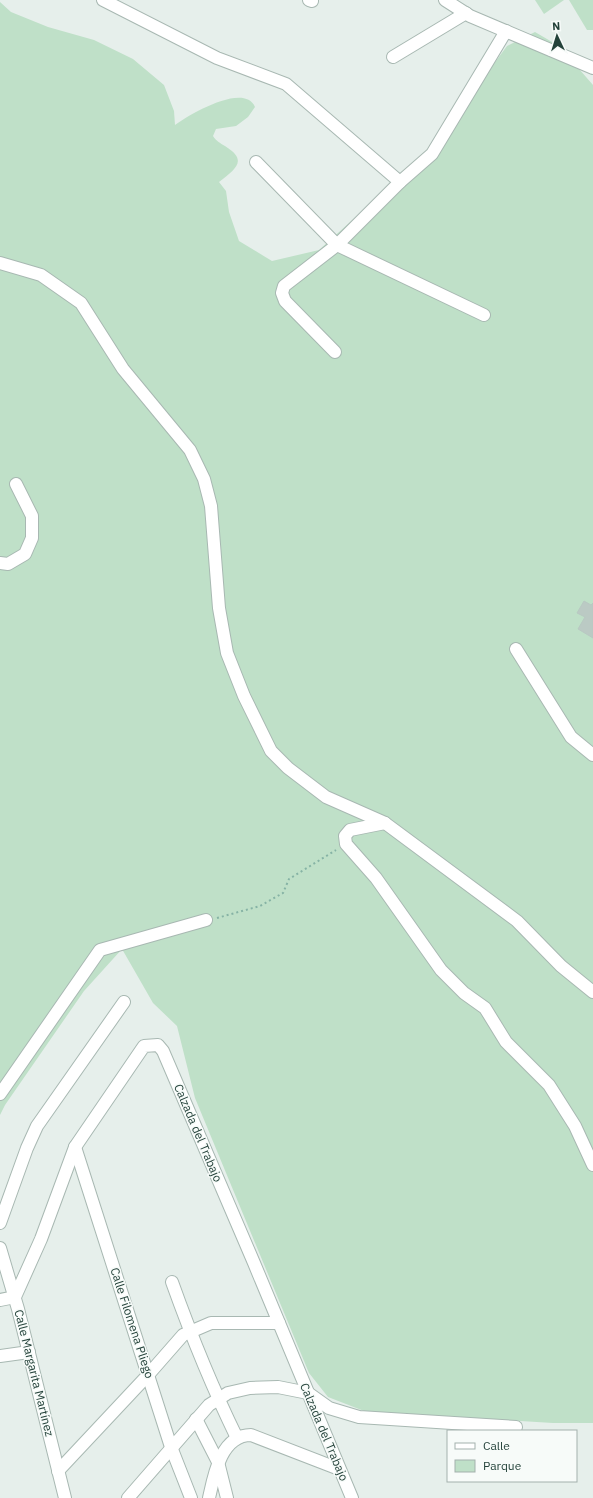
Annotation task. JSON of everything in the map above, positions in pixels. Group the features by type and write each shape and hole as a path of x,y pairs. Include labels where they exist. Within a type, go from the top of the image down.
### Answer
{"street":[{"path":"103,0 217,58 286,84 400,182"},
{"path":"445,0 466,13 593,68"},
{"path":"393,57 466,13"},
{"path":"335,352 285,301 282,293 284,286 337,245 400,182 432,154 506,31"},
{"path":"256,162 337,245 484,315"},
{"path":"0,263 41,275 81,303 123,369 190,450 204,480 211,506 219,608 227,653 244,696 271,751 288,768 326,797 385,823 517,921 561,966 593,992"},
{"path":"0,563 8,564 25,554 32,538 32,516 16,484"},
{"path":"516,649 571,737 593,756"},
{"path":"385,823 350,830 345,836 346,844 376,878 441,970 464,993 485,1008 506,1042 549,1085 575,1126 593,1165"},
{"path":"0,1094 100,950 206,920"},
{"path":"0,1224 27,1148 37,1126 124,1002"},
{"name":"Calzada del Trabajo","path":"15,1297 41,1239 75,1147 144,1046 158,1045 163,1051 352,1498"},
{"name":"Calle Filomena Pliego","path":"75,1147 171,1447 191,1498"},
{"name":"Calle Margarita Martínez","path":"0,1248 15,1297 65,1498"},
{"path":"172,1282 217,1399 237,1438"},
{"path":"0,1300 15,1297"},
{"path":"58,1471 148,1376 171,1348 190,1331 211,1323 279,1323"},
{"path":"0,1356 29,1352"},
{"path":"128,1498 209,1405 228,1393 250,1388 278,1387 308,1393 329,1408 359,1417 516,1427"},
{"path":"196,1419 218,1462 227,1498"},
{"path":"209,1498 218,1462 237,1438 251,1435 339,1469"}],"path":[{"path":"206,920 260,906 283,893 289,879 346,844"}],"green space":[{"path":"535,0 564,0 544,14"},
{"path":"569,0 593,0 593,30 587,30"},
{"path":"0,2 11,12 48,27 94,40 133,59 164,85 174,111 175,125 192,114 216,103 229,99 240,98 249,100 255,107 248,117 236,126 216,129 213,136 218,142 232,151 238,161 234,169 219,182 226,191 229,212 239,241 272,261 319,250 397,180 439,138 507,46 535,32 559,46 593,85 593,1423 553,1423 364,1411 328,1397 309,1373 195,1098 177,1026 153,1003 122,949 84,991 5,1105 0,1115"}],"building":[{"path":"584,601 591,605 593,603 593,638 578,629 585,617 577,613"}]}
